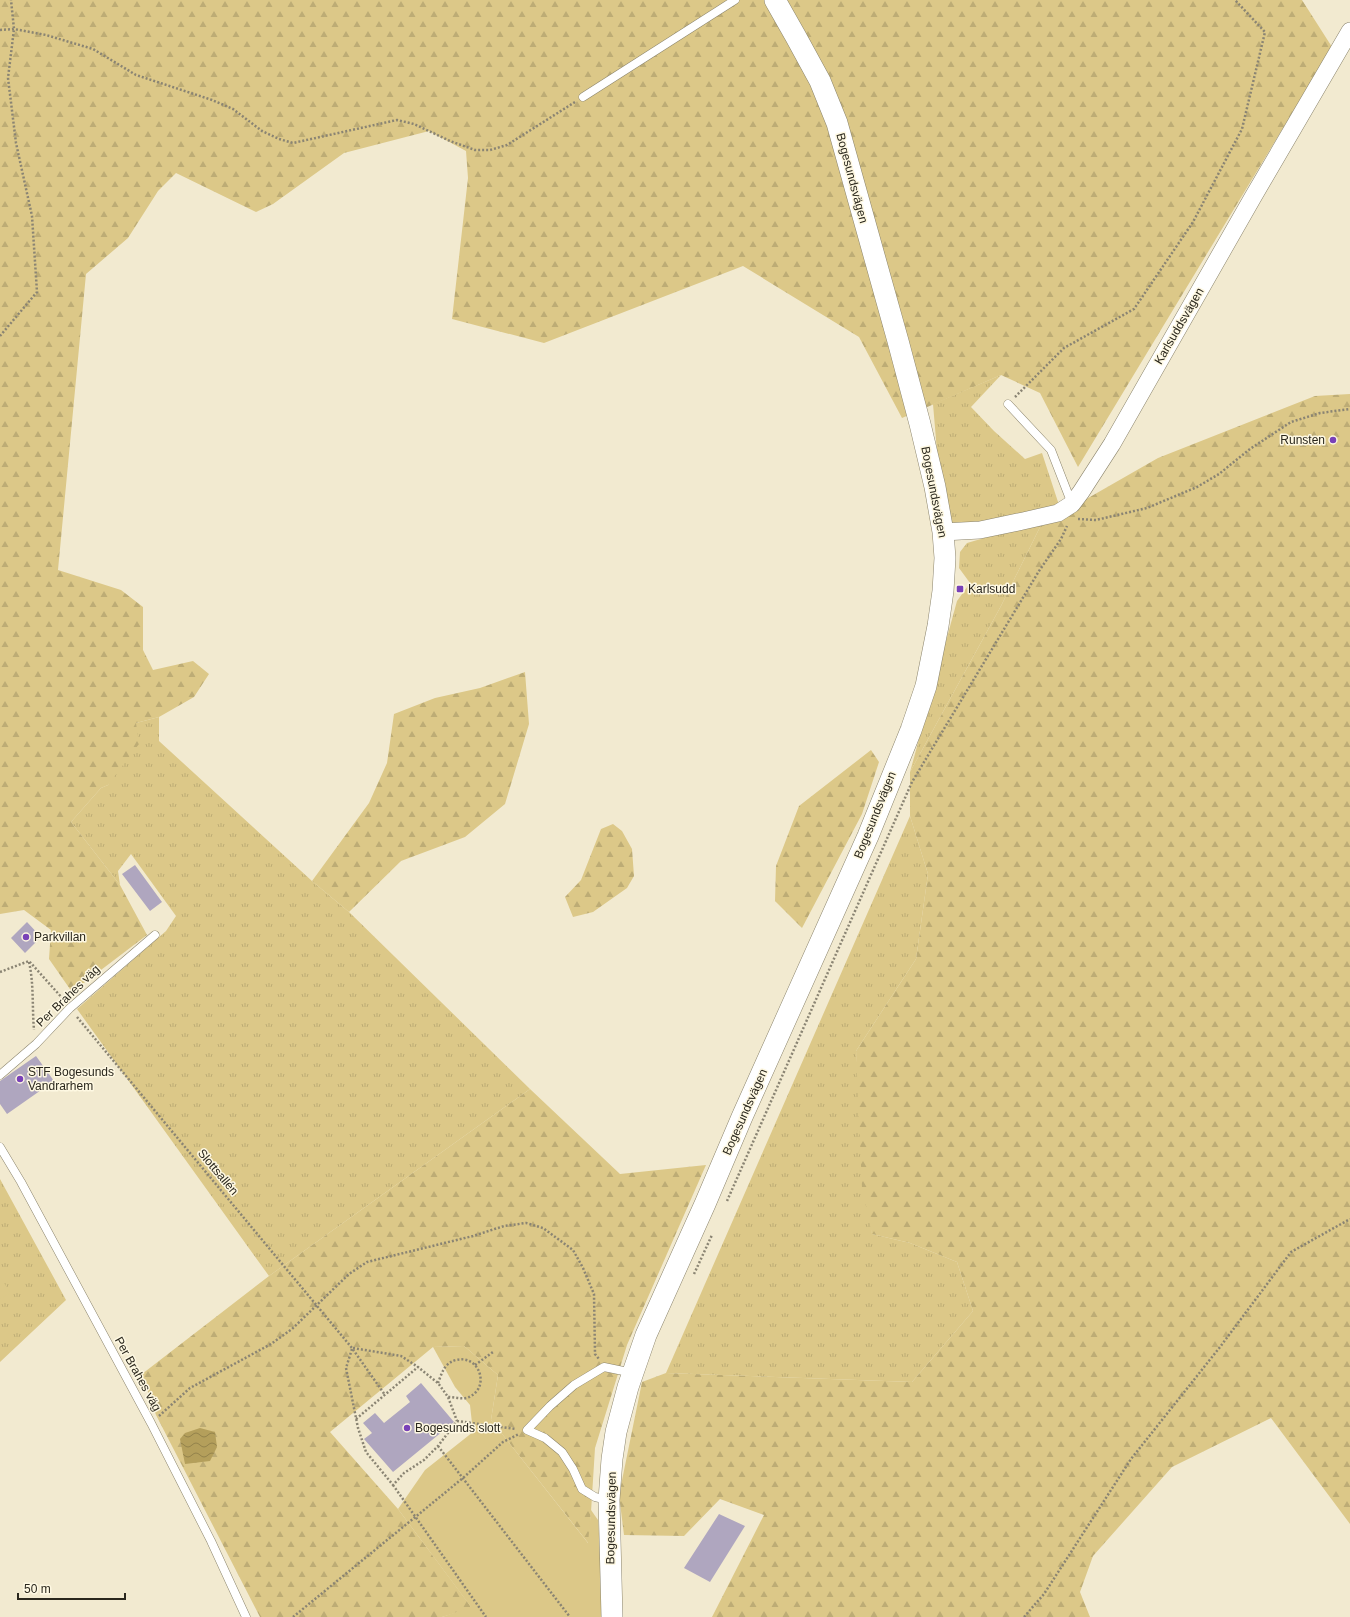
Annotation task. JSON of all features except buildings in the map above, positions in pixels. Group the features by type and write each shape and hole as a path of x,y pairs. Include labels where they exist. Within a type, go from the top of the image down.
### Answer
{"street":[{"name":"Bogesundsvägen","path":"612,1617 609,1500 612,1459 622,1406 646,1335 868,836 911,730 928,678 944,584 945,558 943,532 920,424 836,123 820,81 775,0"},
{"name":"Karlsuddsvägen","path":"943,532 980,530 1058,513 1074,511 1081,492 1112,444 1350,31"}],"lane":[{"path":"583,97 735,0"},
{"path":"1008,404 1051,450 1074,511"},
{"name":"Per Brahes väg","path":"0,1075 36,1044 70,1008 155,935"},
{"name":"Per Brahes väg","path":"0,1147 21,1182 151,1423 211,1542 246,1617"},
{"path":"609,1500 595,1497 582,1489 562,1452 545,1438 527,1430 550,1406 574,1385 604,1367 634,1373"}],"path":[{"path":"0,336 37,292 32,216 16,143 8,78 14,29 12,0"},
{"path":"1008,404 1064,348 1134,309 1193,222 1242,130 1265,32 1235,0"},
{"path":"0,30 14,29 46,35 93,49 136,75 212,100 233,109 262,131 279,139 293,143 397,120 414,124 475,150 490,150 507,144 583,97"},
{"path":"1074,511 1096,520 1148,508 1197,487 1219,474 1250,449 1291,422 1320,413 1350,409"},
{"path":"725,1206 912,782 1039,572 1061,539 1068,522"},
{"path":"0,972 29,961 32,976 32,1002 36,1044"},
{"name":"Slottsallén","path":"29,961 49,982 317,1305 352,1348 385,1395"},
{"path":"1024,1617 1044,1594 1131,1459 1220,1347 1291,1252 1350,1219"},
{"path":"151,1423 190,1388 228,1369 271,1344 292,1329 349,1274 367,1262 473,1236 504,1226 526,1223 543,1228 573,1250 583,1268 594,1294 595,1354 604,1367"},
{"path":"693,1278 712,1235"},
{"path":"457,1421 448,1397 438,1383 418,1366 401,1356 352,1348 346,1368 356,1419 366,1452 416,1516 486,1617"},
{"path":"475,1365 494,1352"},
{"path":"438,1383 446,1366 452,1361 461,1359 469,1360 479,1370 481,1376 480,1385 476,1392 469,1397 448,1397"},
{"path":"356,1419 418,1366"},
{"path":"393,1485 404,1473 424,1460 438,1446 457,1421"},
{"path":"457,1421 527,1430"},
{"path":"293,1617 463,1478 503,1442 527,1430"},
{"path":"438,1446 570,1617"}],"green space":[{"path":"0,0 1302,0 1332,47 1078,467 1040,393 1001,375 902,418 859,337 743,266 544,343 452,319 468,178 466,151 429,131 344,153 273,204 256,212 176,173 158,191 128,238 86,274 58,570 121,590 143,607 143,650 153,670 193,661 209,674 194,697 159,717 136,723 139,744 108,785 101,788 71,822 120,885 147,935 72,992 49,959 51,930 24,910 0,914"},
{"path":"1001,375 971,407 994,431 1025,459 1042,453 1059,505 964,527 949,521 938,463 933,404"},
{"path":"1350,394 1350,1524 1271,1418 1172,1467 1093,1556 1080,1592 1090,1617 712,1617 764,1515 720,1499 684,1536 624,1535 619,1495 642,1382 666,1373 912,1382 973,1311 957,1262 910,1243 872,1234 862,1188 856,1051 916,959 928,874 910,816 910,772 1001,606 1041,525 1158,458 1315,396"},
{"path":"1041,525 1001,606 910,772 957,601 970,583 959,568 960,552 967,543 998,534"},
{"path":"525,672 529,724 505,804 465,837 401,861 349,912 312,881 369,803 387,763 394,714 435,698 480,688"},
{"path":"159,717 159,741 312,881 349,912 530,1089 269,1276 77,1009 166,931 176,916 131,854 118,871 120,885 71,822 101,788 108,785 136,723"},
{"path":"871,750 879,762 862,814 802,928 775,901 776,866 799,806"},
{"path":"910,816 928,874 916,959 856,1051 872,1234 910,1243 957,1262 973,1311 912,1382 666,1373"},
{"path":"613,824 622,831 632,849 634,876 627,888 593,912 573,917 565,897 581,880 601,829"},
{"path":"530,1089 620,1174 706,1165 627,1345 595,1448 589,1544 491,1420 498,1375 464,1346 433,1347 330,1432 398,1509 472,1608 442,1617 260,1617 156,1415 142,1374 269,1276"},
{"path":"0,1179 66,1300 0,1362"},
{"path":"0,1276 10,1293 0,1299"},
{"path":"464,1346 498,1375 491,1420 588,1543 591,1510 598,1520 605,1617 442,1617 471,1607 398,1509 425,1470 473,1432 470,1405 455,1387 433,1347"}],"water":[{"path":"200,1428 215,1432 217,1447 210,1461 185,1464 180,1439 185,1433"}],"place":[{"name":"Runsten","path":"1333,440"},
{"name":"Karlsudd","path":"960,589"},
{"name":"Parkvillan","path":"26,937"},
{"name":"STF Bogesunds Vandrarhem","path":"20,1079"},
{"name":"Bogesunds slott","path":"407,1428"}]}
